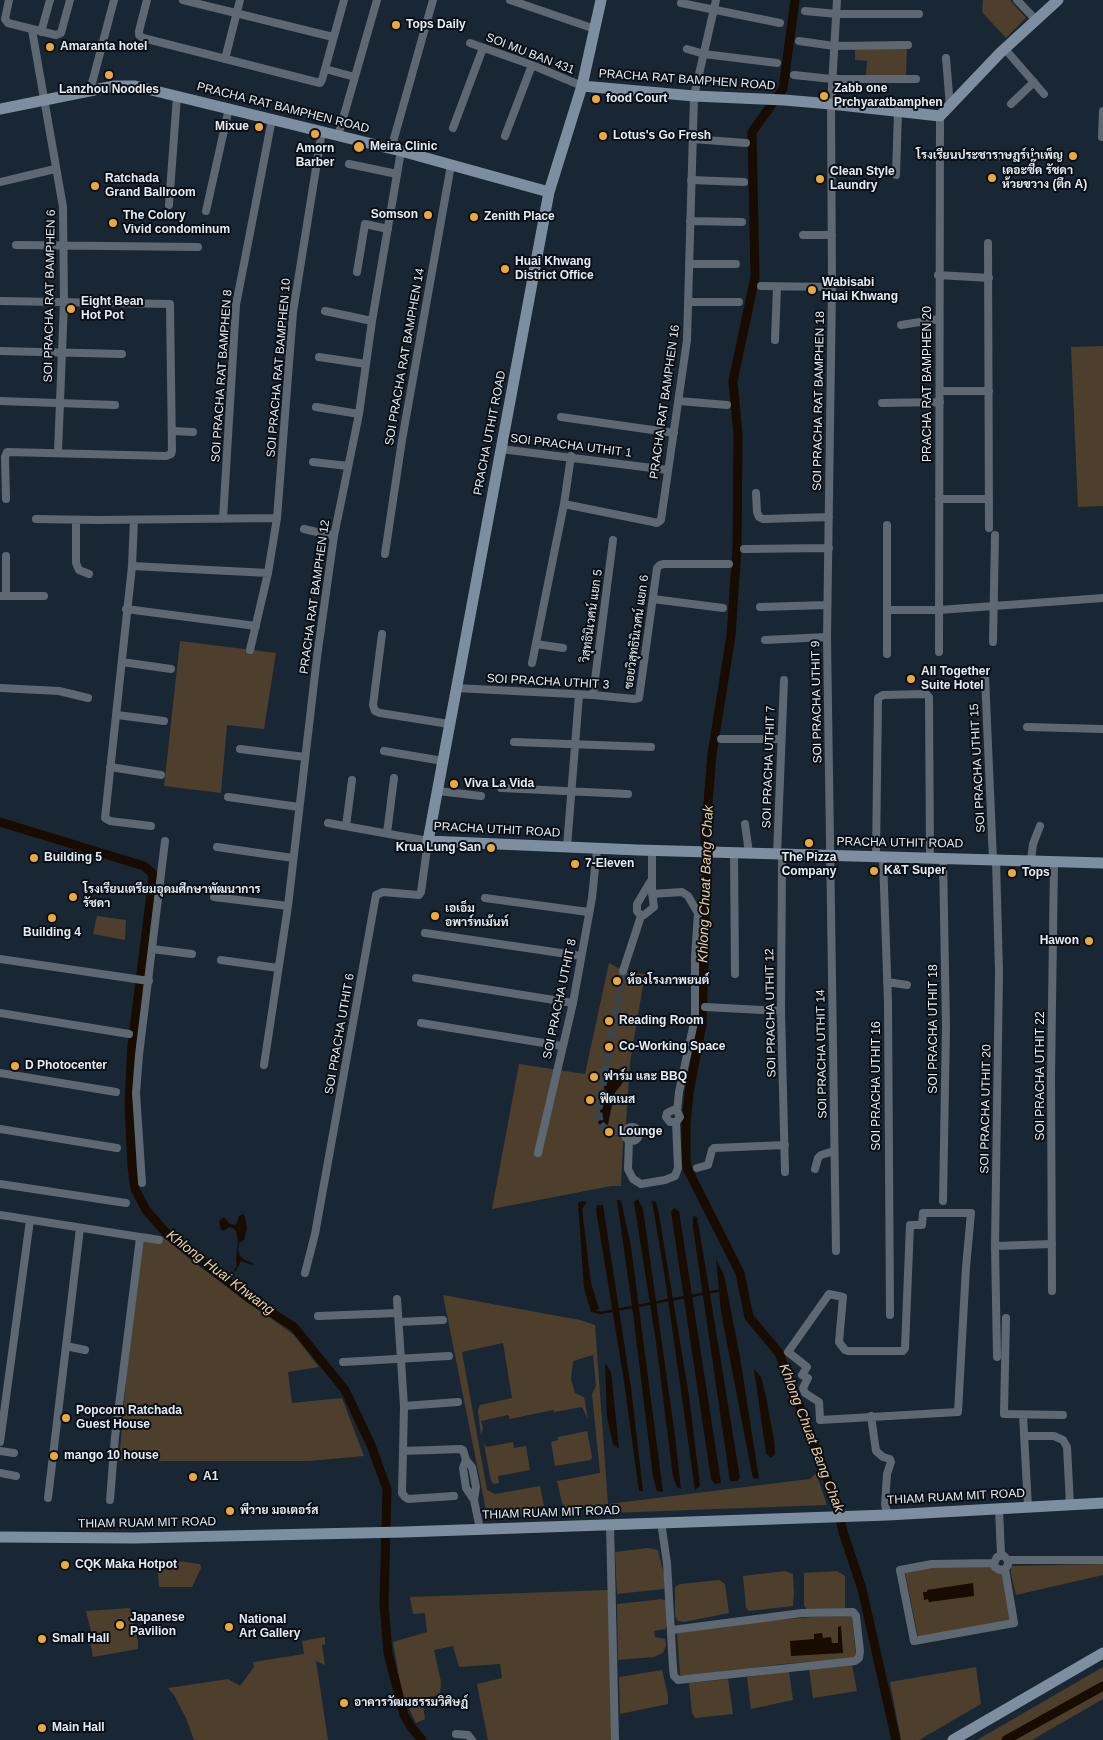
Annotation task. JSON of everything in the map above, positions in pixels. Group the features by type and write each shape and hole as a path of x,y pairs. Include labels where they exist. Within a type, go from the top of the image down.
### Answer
{"street":[{"path":"9,0 3,15 8,23 58,35 70,0"},
{"path":"41,32 50,0"},
{"path":"90,91 114,0"},
{"path":"148,0 139,31 139,35 143,38 316,84 320,84 326,69 344,0"},
{"path":"183,0 333,38"},
{"path":"225,59 240,0"},
{"path":"338,136 377,0"},
{"name":"PRACHA RAT BAMPHEN 12","path":"264,1065 288,906 317,657 334,536 359,414 372,321 398,174 396,150 433,0"},
{"path":"510,0 595,29"},
{"path":"582,86 601,0"},
{"name":"PRACHA RAT BAMPHEN 16","path":"564,504 657,523 661,520 687,340 694,96 716,0"},
{"name":"SOI PRACHA RAT BAMPHEN 18","path":"829,548 832,287 831,104 838,0"},
{"path":"1017,0 1036,20"},
{"path":"940,116 1006,49 1058,0"},
{"path":"682,3 780,23"},
{"path":"805,11 838,14 919,14"},
{"name":"SOI PRACHA RAT BAMPHEN 6","path":"32,30 63,208 64,302 58,452"},
{"path":"799,41 834,46 908,45"},
{"name":"SOI MU BAN 431","path":"470,43 532,65 582,86"},
{"path":"453,128 483,48"},
{"path":"686,49 704,54 777,64"},
{"path":"1006,49 1044,94"},
{"path":"946,58 950,107"},
{"path":"505,136 532,65"},
{"path":"326,69 355,77"},
{"path":"794,76 916,79"},
{"path":"1011,104 1034,82"},
{"name":"PRACHA RAT BAMPHEN ROAD","path":"0,109 114,86 135,86 322,131 549,192 582,86 694,96 784,100 940,116"},
{"path":"169,205 176,96"},
{"path":"206,211 229,108"},
{"path":"1103,111 1103,137"},
{"path":"896,175 898,112"},
{"name":"PRACHA RAT BAMPHEN 20","path":"939,652 940,391 938,275 940,116"},
{"name":"SOI PRACHA RAT BAMPHEN 8","path":"223,519 236,305 272,119"},
{"name":"SOI PRACHA RAT BAMPHEN 10","path":"250,650 268,573 277,518 293,312 322,131"},
{"path":"693,139 746,143"},
{"path":"939,155 1037,156"},
{"path":"349,164 398,174"},
{"name":"SOI PRACHA RAT BAMPHEN 14","path":"385,554 402,440 450,165"},
{"path":"0,182 56,169"},
{"path":"691,180 744,182"},
{"name":"PRACHA UTHIT ROAD","path":"549,192 428,841 597,849 1103,863"},
{"path":"690,220 742,222"},
{"path":"357,272 364,224 388,229"},
{"path":"803,235 832,235"},
{"path":"988,244 989,528"},
{"path":"16,245 198,247"},
{"path":"689,264 736,264"},
{"path":"938,275 988,278"},
{"path":"761,286 832,287"},
{"path":"775,340 777,287"},
{"path":"0,300 170,304 171,454 166,456 7,452 6,499"},
{"path":"688,302 739,302"},
{"path":"324,310 372,321"},
{"path":"901,325 939,319"},
{"path":"0,351 122,354"},
{"path":"318,358 366,364"},
{"path":"940,391 989,391"},
{"path":"679,400 727,405"},
{"path":"0,401 115,406"},
{"path":"882,403 940,402"},
{"path":"316,407 359,414"},
{"path":"562,417 674,433"},
{"path":"172,432 193,432"},
{"name":"SOI PRACHA UTHIT 1","path":"501,449 571,456 668,470"},
{"path":"532,663 564,504 571,456"},
{"path":"313,462 348,466"},
{"path":"756,493 757,512 763,519 829,518"},
{"path":"939,499 989,499"},
{"path":"36,519 277,518"},
{"path":"76,520 76,563 80,570 90,574"},
{"path":"134,520 132,566 105,818 110,821 150,826"},
{"path":"887,525 887,654"},
{"path":"304,529 334,536"},
{"path":"993,642 995,535"},
{"name":"วิสุทธินิเวศน์ แยก 5","path":"593,695 613,540"},
{"path":"744,549 829,548"},
{"name":"SOI PRACHA UTHIT 9","path":"829,548 827,637 830,856"},
{"path":"6,556 3,596 44,596"},
{"name":"ซอยวิสุทธินิเวศน์ แยก 6","path":"639,698 657,568 664,564 729,564"},
{"path":"132,566 268,573"},
{"path":"887,610 938,610 1103,598"},
{"path":"653,599 723,608"},
{"path":"760,607 827,605"},
{"path":"126,609 256,626"},
{"path":"382,634 373,705 375,711 380,714 449,724"},
{"path":"765,640 827,637"},
{"path":"536,644 563,648"},
{"path":"122,662 171,669"},
{"name":"SOI PRACHA UTHIT 15","path":"985,676 995,860"},
{"name":"SOI PRACHA UTHIT 7","path":"779,854 784,680"},
{"path":"0,688 59,691 88,698"},
{"name":"SOI PRACHA UTHIT 3","path":"456,688 639,698"},
{"name":"SOI PRACHA UTHIT 16","path":"890,1315 887,982 880,857 878,698 883,695 926,694 929,697 930,858"},
{"path":"567,847 579,695"},
{"path":"117,715 164,721"},
{"path":"1027,727 1103,729"},
{"path":"721,739 781,739"},
{"path":"514,742 651,747"},
{"path":"240,749 305,757"},
{"path":"384,751 443,760"},
{"path":"110,767 161,775"},
{"path":"387,833 394,778"},
{"path":"346,826 352,780"},
{"path":"501,788 628,794"},
{"path":"438,791 480,796"},
{"path":"228,797 299,807"},
{"path":"328,823 428,841"},
{"path":"745,824 749,853"},
{"path":"1031,860 1033,844 1040,826"},
{"path":"142,1183 136,1097 139,1055 165,841"},
{"name":"SOI PRACHA UTHIT 6","path":"306,1273 315,1234 376,895 383,892 419,895 428,841"},
{"path":"217,847 293,858"},
{"name":"SOI PRACHA UTHIT 8","path":"538,1153 573,1003 597,849"},
{"path":"640,916 654,907 652,894 652,850"},
{"path":"734,853 735,974"},
{"name":"SOI PRACHA UTHIT 12","path":"779,854 785,1172"},
{"name":"SOI PRACHA UTHIT 14","path":"830,856 836,1251"},
{"name":"SOI PRACHA UTHIT 18","path":"943,858 946,1027 943,1201"},
{"name":"SOI PRACHA UTHIT 20","path":"995,860 999,972 995,1246 997,1358"},
{"name":"SOI PRACHA UTHIT 22","path":"1052,1291 1051,1078 1054,861"},
{"path":"623,972 640,916 637,911 637,904 652,879"},
{"path":"626,1135 628,1170 633,1180 641,1184 665,1180 675,1176 678,1168 676,1122 680,1117 677,1111 679,1092 695,1018 695,957 698,913 688,896 682,892 652,894"},
{"path":"214,897 288,906"},
{"path":"485,898 588,912"},
{"path":"425,934 581,956"},
{"path":"152,949 192,954"},
{"path":"0,959 148,980"},
{"path":"221,960 278,968"},
{"path":"416,978 573,1003"},
{"path":"887,982 907,985"},
{"path":"705,1007 782,1011"},
{"path":"0,1013 129,1034"},
{"path":"421,1023 562,1046"},
{"path":"0,1073 116,1092"},
{"path":"0,1129 117,1148"},
{"path":"698,1168 708,1166 714,1148 785,1145"},
{"path":"815,1169 820,1155 834,1151"},
{"path":"0,1184 126,1203"},
{"path":"923,1213 971,1213 958,1412 871,1416 820,1420 819,1402 805,1393 802,1388 808,1378 802,1375 807,1367 788,1352 829,1294 843,1297 839,1342 845,1350 903,1351 905,1348 910,1225 922,1225 923,1213"},
{"path":"0,1215 160,1240"},
{"path":"0,1442 30,1220"},
{"path":"48,1498 80,1228"},
{"path":"110,1500 115,1437 140,1238"},
{"path":"995,1246 1052,1244"},
{"path":"397,1299 404,1406 402,1494 408,1499 454,1496"},
{"path":"318,1316 398,1313"},
{"path":"1006,1318 1004,1414 1063,1414"},
{"path":"399,1322 443,1320"},
{"path":"66,1346 86,1350"},
{"path":"342,1362 449,1356"},
{"path":"404,1406 458,1402"},
{"path":"1023,1415 1028,1507"},
{"path":"871,1416 876,1451 883,1457 890,1459 891,1462 887,1474 885,1505 888,1515"},
{"path":"1024,1436 1054,1436 1063,1440 1066,1447 1070,1505"},
{"path":"403,1451 463,1450 466,1460 463,1468 466,1488 474,1500 480,1529"},
{"path":"0,1451 14,1453"},
{"path":"0,1473 16,1476"},
{"name":"THIAM RUAM MIT ROAD","path":"0,1537 134,1538 395,1533 888,1515 1103,1503"},
{"path":"999,1509 1001,1555"},
{"path":"661,1522 667,1564 673,1668 674,1676 678,1680 856,1661 859,1658 860,1651 856,1616 853,1612 802,1613 672,1630"},
{"path":"610,1524 615,1740"},
{"path":"1001,1555 1006,1556 1008,1560 1008,1565 1005,1569 1014,1623 914,1641 900,1570 932,1564 994,1563 997,1556 1001,1555"},
{"path":"1008,1560 1103,1560"},
{"path":"994,1563 998,1569 1005,1569"},
{"path":"953,1740 1103,1652"},
{"path":"456,1734 468,1735 472,1740"}],"shaded area":[{"path":"983,0 1010,0 1026,18 1006,38 982,12"},
{"path":"855,48 907,48 906,75 866,75 867,61 855,60"},
{"path":"1103,346 1103,506 1078,507 1071,347"},
{"path":"180,641 276,653 264,729 227,725 221,793 164,786"},
{"path":"97,916 126,920 125,940 93,934"},
{"path":"609,963 626,972 645,974 630,1062 621,1186 611,1186 492,1209 519,1064 585,1074"},
{"path":"609,1068 621,1070 620,1078 624,1081 614,1094 608,1125 598,1124 604,1087"},
{"path":"638,1199 643,1209 681,1489 677,1487 673,1477 656,1342 634,1202"},
{"path":"617,1200 620,1200 622,1205 631,1247 663,1492 657,1491 653,1477"},
{"path":"582,1201 587,1202 582,1209 591,1283 599,1309 591,1312 584,1288 578,1203"},
{"path":"652,1201 656,1202 658,1209 689,1396 700,1486 695,1490 665,1278"},
{"path":"597,1205 603,1205 631,1388 643,1491 639,1491 624,1381 596,1210"},
{"path":"674,1208 679,1211 721,1483 715,1484 711,1479 671,1212"},
{"path":"243,1214 247,1229 244,1240 239,1243 238,1249 240,1256 253,1263 252,1265 241,1261 235,1272 238,1241 236,1231 229,1227 221,1230 219,1221 224,1217 230,1224 236,1225 239,1216"},
{"path":"693,1216 697,1217 706,1270 740,1478 737,1481 730,1481 693,1227"},
{"path":"144,1233 164,1237 192,1261 294,1335 319,1367 288,1372 292,1403 342,1398 364,1456 309,1461 119,1461 127,1370"},
{"path":"716,1259 724,1275 740,1357 759,1479 753,1478 751,1469 721,1312"},
{"path":"443,1295 580,1320 595,1325 608,1504 567,1510 562,1503 557,1481 600,1473 592,1394 596,1386 593,1355 573,1361 571,1379 575,1393 584,1397 588,1419 582,1407 554,1412 553,1410 510,1419 508,1415 481,1421 483,1428 481,1436 478,1410 480,1405 512,1398 503,1343 462,1352 487,1490 495,1494 540,1486 544,1506 537,1507 534,1514 488,1520"},
{"path":"605,1363 611,1372 619,1449 613,1444 607,1417"},
{"path":"754,1369 761,1377 766,1397 774,1440 775,1454 771,1458 766,1453"},
{"path":"587,1431 591,1460 555,1466 551,1442 558,1440 558,1437"},
{"path":"513,1442 514,1448 526,1446 530,1470 498,1476 499,1483 494,1484 491,1481 484,1444 487,1447"},
{"path":"816,1473 827,1505 609,1513 608,1504 810,1479"},
{"path":"648,1548 658,1550 665,1579 664,1589 617,1594 615,1552"},
{"path":"169,1560 200,1564 201,1568 192,1587 159,1587 157,1563"},
{"path":"990,1564 1003,1572 1011,1619 1009,1621 918,1637 905,1572 927,1568"},
{"path":"1103,1564 1103,1575 1016,1595 1011,1574 1011,1566"},
{"path":"785,1571 793,1574 793,1606 749,1611 746,1608 743,1576"},
{"path":"837,1571 845,1576 845,1608 807,1610 804,1605 804,1573"},
{"path":"719,1580 725,1584 729,1613 684,1622 678,1621 675,1616 675,1587 680,1584"},
{"path":"973,1583 974,1596 929,1602 928,1599 924,1600 923,1592 927,1592 927,1590"},
{"path":"608,1590 612,1740 488,1740 477,1684 502,1678 500,1664 459,1667 453,1646 434,1650 441,1682 440,1695 422,1698 425,1719 416,1723 402,1694 393,1642 427,1632 425,1613 413,1614 410,1597"},
{"path":"662,1599 666,1601 668,1622 665,1629 654,1631 655,1637 665,1639 666,1645 663,1653 654,1657 618,1660 617,1604"},
{"path":"130,1608 138,1641 138,1649 93,1657 89,1636 92,1635 86,1611"},
{"path":"848,1614 852,1616 856,1658 783,1664 688,1677 680,1675 677,1633 754,1622"},
{"path":"841,1626 843,1653 791,1656 790,1641 814,1639 814,1634 822,1633 823,1638 831,1637 832,1643 838,1643 838,1627"},
{"path":"325,1637 325,1644 322,1645 325,1665 316,1661 328,1740 194,1740 186,1718 174,1695 168,1688 228,1679 240,1686 254,1667 253,1662 304,1654 302,1641"},
{"path":"852,1664 857,1691 813,1698 809,1669"},
{"path":"976,1667 981,1704 919,1740 901,1740 890,1682"},
{"path":"1103,1667 1103,1699 1032,1740 977,1740"},
{"path":"662,1670 668,1704 620,1714 619,1677"},
{"path":"789,1671 793,1700 751,1709 747,1677"},
{"path":"728,1679 733,1714 695,1718 692,1713 689,1683"}],"waterway":[{"name":"Khlong Chuat Bang Chak","path":"795,0 783,89 752,132 755,277 733,381 738,434 737,547 731,636 712,754 705,839 707,867 702,1024 689,1093 686,1157 687,1168 740,1273 749,1317 779,1353 837,1504 843,1532 862,1589 896,1740"},
{"name":"Khlong Huai Khwang","path":"0,822 144,866 152,873 153,878 132,1045 129,1103 135,1189 146,1210 168,1235 250,1299 294,1327 345,1390 371,1445 387,1489 384,1603 388,1653 404,1715 422,1740"},
{"path":"691,1296 722,1290"},
{"path":"593,1311 600,1313 685,1297"},
{"path":"1006,1740 1103,1686"}],"tunnel":[{"path":"623,971 598,1111 600,1124 608,1131 623,1132"}],"place":[{"name":"Tops Daily","path":"396,25"},
{"name":"Amaranta hotel","path":"50,47"},
{"name":"Lanzhou Noodles","path":"109,75"},
{"name":"Zabb one Prchyaratbamphen","path":"824,96"},
{"name":"food Court","path":"596,99"},
{"name":"Mixue","path":"259,127"},
{"name":"Amorn Barber","path":"315,134"},
{"name":"Lotus's Go Fresh","path":"603,136"},
{"name":"Meira Clinic","path":"359,147"},
{"name":"โรงเรียนประชาราษฎร์บำเพ็ญ","path":"1073,156"},
{"name":"เดอะซี๊ด รัชดา ห้วยขวาง (ตึก A)","path":"992,178"},
{"name":"Clean Style Laundry","path":"820,179"},
{"name":"Ratchada Grand Ballroom","path":"95,186"},
{"name":"Somson","path":"428,215"},
{"name":"Zenith Place","path":"474,217"},
{"name":"The Colory Vivid condominum","path":"113,223"},
{"name":"Huai Khwang District Office","path":"505,269"},
{"name":"Wabisabi Huai Khwang","path":"812,290"},
{"name":"Eight Bean Hot Pot","path":"71,309"},
{"name":"All Together Suite Hotel","path":"911,679"},
{"name":"Viva La Vida","path":"454,784"},
{"name":"The Pizza Company","path":"809,843"},
{"name":"Krua Lung San","path":"491,848"},
{"name":"Building 5","path":"34,858"},
{"name":"7-Eleven","path":"575,864"},
{"name":"K&T Super","path":"874,871"},
{"name":"Tops","path":"1012,873"},
{"name":"โรงเรียนเตรียมอุดมศึกษาพัฒนาการ รัชดา","path":"73,897"},
{"name":"เอเอ็ม อพาร์ทเม้นท์","path":"435,916"},
{"name":"Building 4","path":"52,918"},
{"name":"Hawon","path":"1089,941"},
{"name":"ห้องโรงภาพยนต์","path":"617,981"},
{"name":"Reading Room","path":"609,1021"},
{"name":"Co-Working Space","path":"609,1047"},
{"name":"D Photocenter","path":"15,1066"},
{"name":"ฟาร์ม และ BBQ","path":"594,1077"},
{"name":"ฟิตเนส","path":"590,1100"},
{"name":"Lounge","path":"609,1132"},
{"name":"Popcorn Ratchada Guest House","path":"66,1418"},
{"name":"mango 10 house","path":"54,1456"},
{"name":"A1","path":"193,1477"},
{"name":"พีวาย มอเตอร์ส","path":"230,1511"},
{"name":"CQK Maka Hotpot","path":"65,1565"},
{"name":"Japanese Pavilion","path":"120,1625"},
{"name":"National Art Gallery","path":"229,1627"},
{"name":"Small Hall","path":"42,1639"},
{"name":"อาคารวัฒนธรรมวิศิษฏ์","path":"344,1703"},
{"name":"Main Hall","path":"42,1728"}]}
